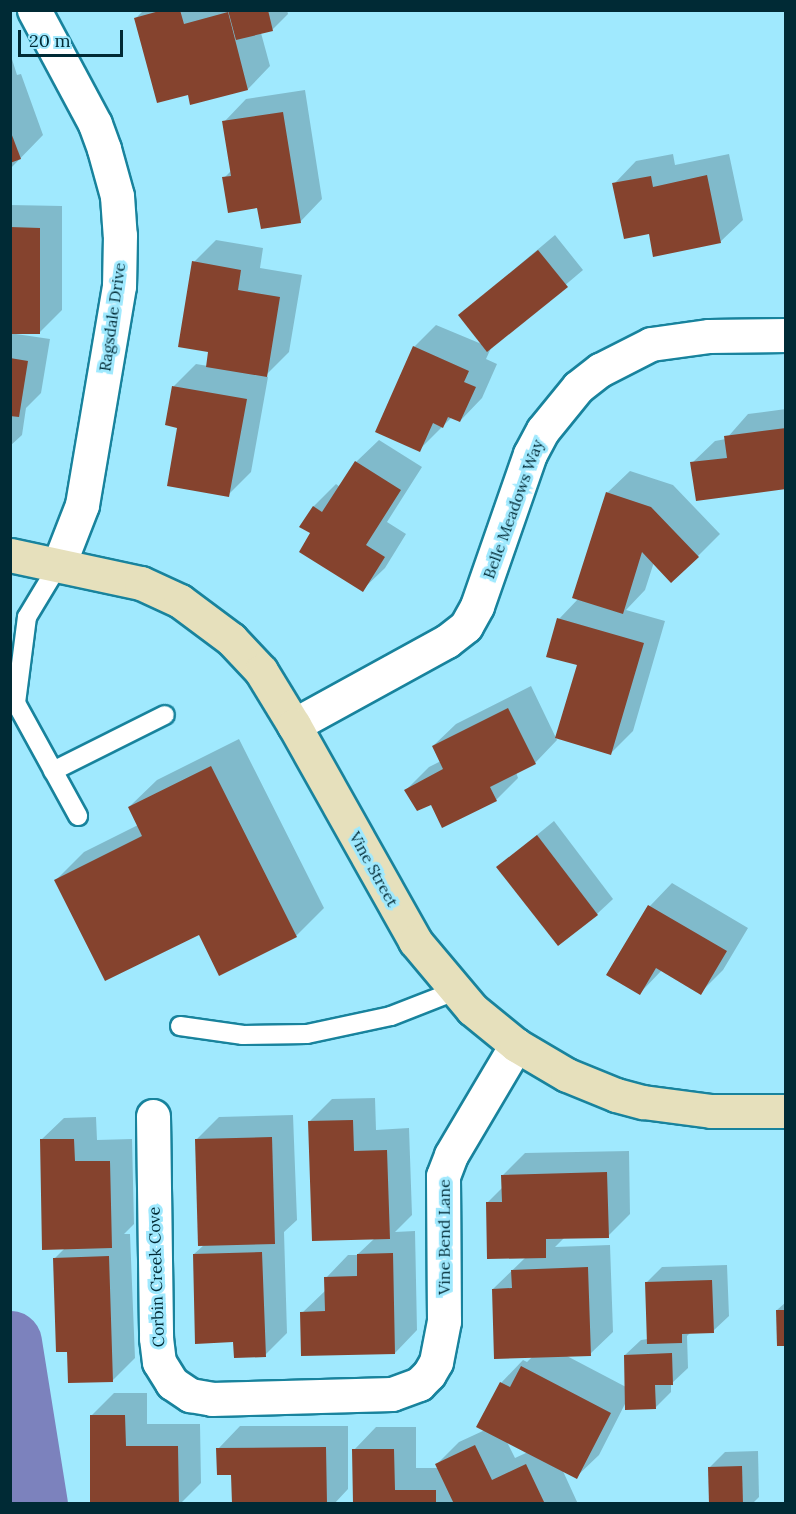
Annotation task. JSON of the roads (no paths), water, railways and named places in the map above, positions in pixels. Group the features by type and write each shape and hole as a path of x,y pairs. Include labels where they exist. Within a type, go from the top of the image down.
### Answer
{"street":[{"name":"Ragsdale Drive","path":"34,10 89,113 104,149 117,196 120,235 118,286 82,505 59,564"},
{"name":"Belle Meadows Way","path":"294,725 447,641 466,626 477,606 530,454 543,430 578,387 608,365 651,344 709,336 786,335"},
{"name":"Vine Street","path":"10,555 141,583 197,612 246,654 261,671 294,725 405,925 433,965 455,991 491,1027 516,1045 575,1078 616,1095 643,1102 711,1111 786,1111"},
{"name":"Vine Bend Lane","path":"429,1374 441,1348 444,1328 443,1176 451,1155 516,1045"},
{"name":"Corbin Creek Cove","path":"153,1116 156,1338 159,1362 172,1383 189,1395 212,1399 378,1395 405,1390 419,1384 429,1374"}],"lane":[{"path":"59,564 27,616 16,703 78,816"},
{"path":"53,771 165,715"},
{"path":"180,1026 243,1035 307,1034 391,1016 455,991"}],"waterway":[{"path":"10,1342 36,1504"}]}
